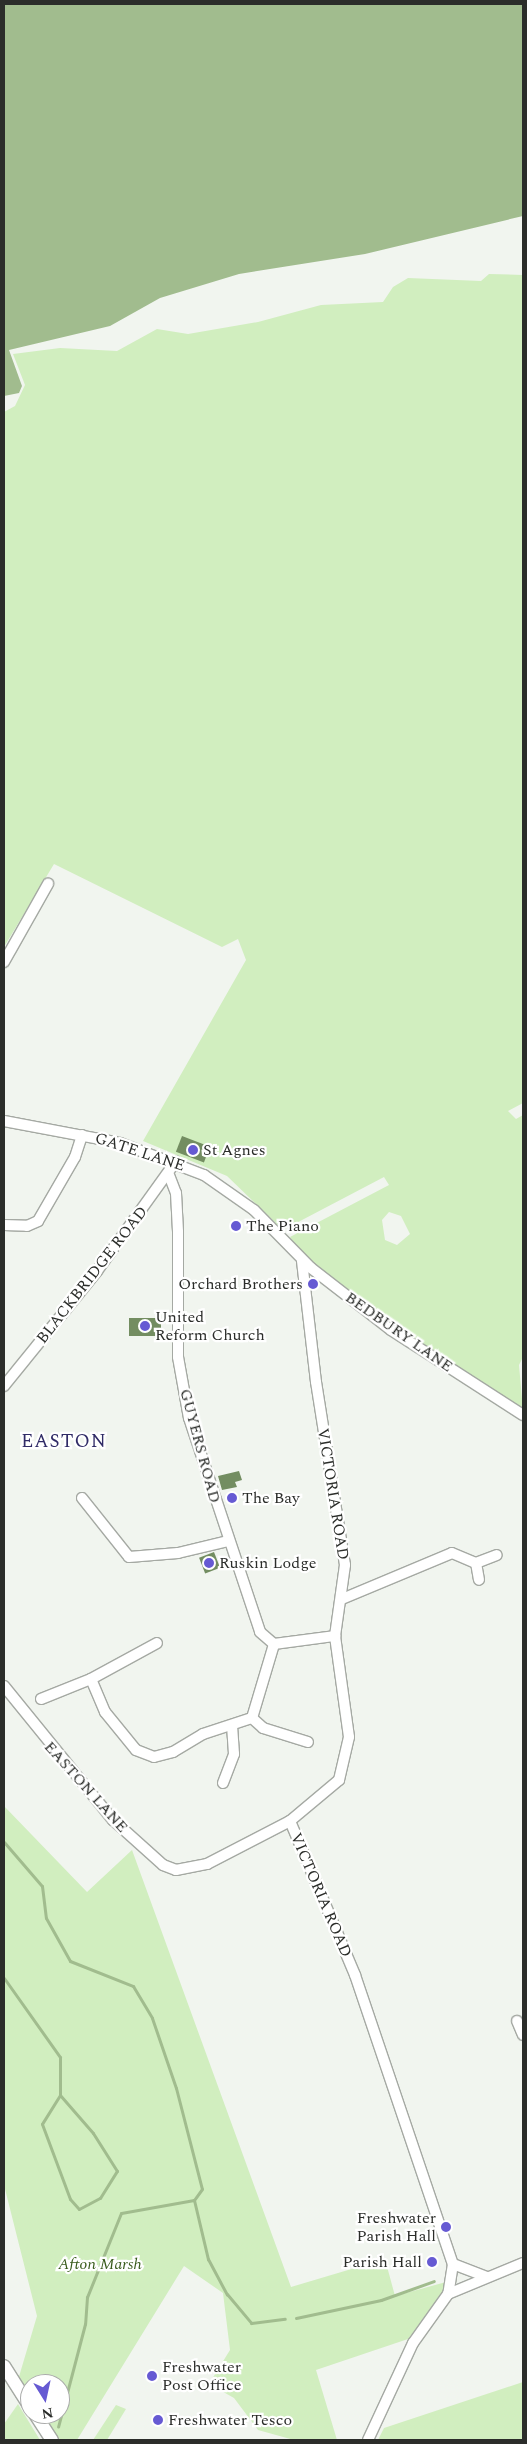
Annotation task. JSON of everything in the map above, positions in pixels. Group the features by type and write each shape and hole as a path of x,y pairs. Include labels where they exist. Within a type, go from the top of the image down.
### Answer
{"main road":[{"path":"4,2366 20,2390"},
{"path":"42,2424 52,2440"}],"street":[{"path":"4,962 48,884"},
{"name":"GATE LANE","path":"4,1121 82,1135 176,1161 248,1205 302,1261"},
{"path":"4,1225 28,1226 38,1221 75,1157 82,1135"},
{"name":"BLACKBRIDGE ROAD","path":"4,1386 169,1175 176,1161"},
{"name":"GUYERS ROAD","path":"169,1175 176,1193 178,1232 178,1357 189,1418 228,1541 260,1632 274,1644"},
{"name":"BEDBURY LANE","path":"302,1261 417,1348 523,1415"},
{"name":"VICTORIA ROAD","path":"302,1261 316,1382 345,1565 342,1600 335,1636 348,1726 346,1760 339,1780 290,1821 358,1984 453,2264 446,2297"},
{"path":"82,1498 129,1557 178,1553 228,1541"},
{"path":"342,1600 452,1553 476,1563 497,1555"},
{"path":"476,1563 479,1580"},
{"path":"91,1679 105,1712 124,1738 136,1750 154,1757 173,1752 203,1734 232,1728 252,1718 274,1644 335,1636"},
{"path":"41,1699 91,1679 157,1643"},
{"name":"EASTON LANE","path":"4,1686 113,1820 163,1865 188,1871 290,1821"},
{"path":"252,1718 263,1728 308,1742"},
{"path":"223,1783 234,1754 232,1728"},
{"path":"517,2021 523,2035"},
{"path":"368,2440 413,2343 446,2297 486,2277 523,2263"},
{"path":"453,2264 486,2277"}],"green space":[{"path":"489,274 523,275 523,1103 508,1111 516,1119 523,1115 523,1357 519,1365 523,1410 415,1344 304,1258 290,1237 389,1185 384,1177 283,1230 227,1176 143,1141 246,960 238,939 222,947 54,864 4,947 4,412 15,406 25,385 13,354 60,348 117,351 157,329 188,334 258,322 321,305 383,302 393,287 408,278 481,281","holes":["389,1212 401,1216 410,1234 397,1245 385,1240 382,1220"]},
{"name":"Afton Marsh","path":"4,1806 87,1892 132,1850 291,2287 385,2259 395,2296 446,2282 439,2300 408,2339 316,2370 337,2440 294,2440 258,2430 234,2398 209,2384 230,2350 223,2293 184,2266 77,2440 60,2440 49,2424 70,2424 70,2374 20,2374 20,2383 18,2380 37,2316 4,2185"},
{"path":"523,2382 523,2440 378,2440 384,2428"},
{"path":"18,2404 20,2407 20,2424 30,2424 40,2440 4,2440 4,2424"},
{"path":"116,2405 126,2409 107,2440 93,2440"}],"shaded area":[{"path":"4,4 523,4 523,216 365,254 239,274 160,298 110,326 9,350 22,386 19,393 4,396"}],"building":[{"name":"St Agnes","path":"182,1136 210,1147 204,1163 176,1152"},
{"name":"United Reform Church","path":"129,1318 161,1318 161,1336 129,1336"},
{"path":"239,1471 242,1480 235,1482 237,1487 222,1490 218,1476"},
{"name":"Ruskin Lodge","path":"214,1552 220,1568 205,1574 199,1558"}],"waterway":[{"path":"4,1842 42,1886 46,1918 70,1961 133,1986 152,2018 176,2088 202,2189 194,2200 121,2213 87,2297 85,2324 58,2427"},
{"path":"4,1978 60,2057 60,2095 42,2124 70,2199 79,2209 100,2198 117,2171 93,2133 60,2095"},
{"path":"194,2200 208,2259 227,2294 251,2323 285,2319"},
{"path":"296,2318 381,2300 434,2281"}],"place":[{"name":"St Agnes","path":"193,1150"},
{"name":"The Piano","path":"236,1226"},
{"name":"Orchard Brothers","path":"313,1284"},
{"name":"United Reform Church","path":"145,1326"},
{"name":"The Bay","path":"232,1498"},
{"name":"Ruskin Lodge","path":"209,1563"},
{"name":"Freshwater Parish Hall","path":"446,2227"},
{"name":"Parish Hall","path":"432,2262"},
{"name":"Freshwater Post Office","path":"152,2376"},
{"name":"Freshwater Tesco","path":"158,2420"}],"district":[{"name":"EASTON","path":"64,1442"}]}
